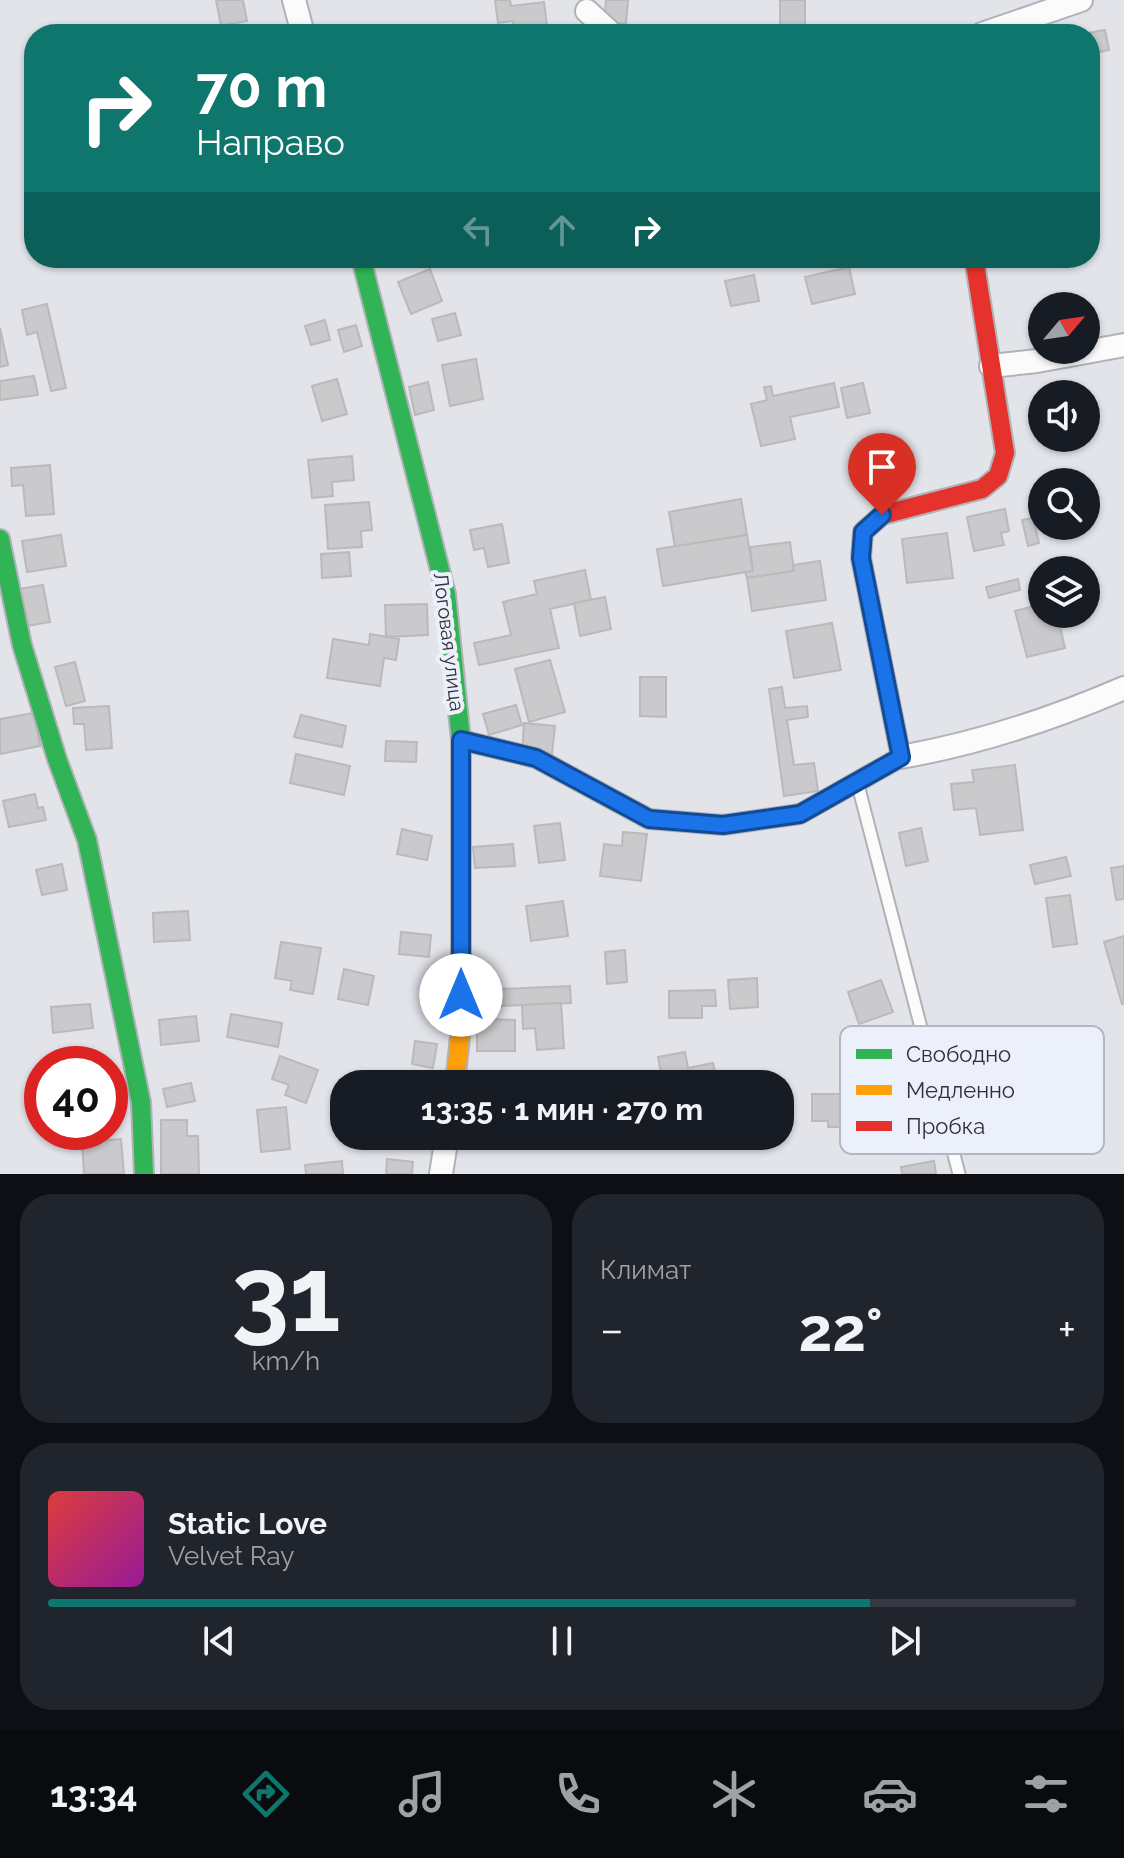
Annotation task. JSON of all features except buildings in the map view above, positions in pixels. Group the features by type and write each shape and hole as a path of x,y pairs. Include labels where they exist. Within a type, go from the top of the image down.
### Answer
{"street":[{"path":"294,0 300,24"},
{"path":"1011,24 1081,0"},
{"path":"587,11 601,24"},
{"name":"Логовая улица","path":"364,268 446,594 461,740 461,1027 456,1070"},
{"path":"901,757 861,558 863,532 882,515 982,489 998,476 1005,453 976,268"},
{"path":"991,366 1124,345"},
{"path":"0,539 22,645 57,759 87,840 141,1102 144,1174"},
{"path":"461,740 536,758 649,819 723,825 800,814 901,757 967,745 1061,715 1124,688"},
{"path":"441,1174 445,1150"}],"lane":[{"path":"858,784 921,1026"},
{"path":"954,1154 959,1174"}],"traffic: fast":[{"path":"364,268 446,594 461,740 461,839"},
{"path":"0,539 22,645 57,759 87,840 141,1102 144,1174"}],"traffic: slow":[{"path":"461,740 536,758 649,819 723,825 800,814 901,757 877,638"},
{"path":"456,1070 461,1027 461,839"}],"traffic: jam":[{"path":"877,638 861,558 863,532 882,515 982,489 998,476 1005,453 976,268"}],"route":[{"path":"461,995 461,740 536,758 649,819 723,825 800,814 901,757 861,558 863,532 882,515"}]}
